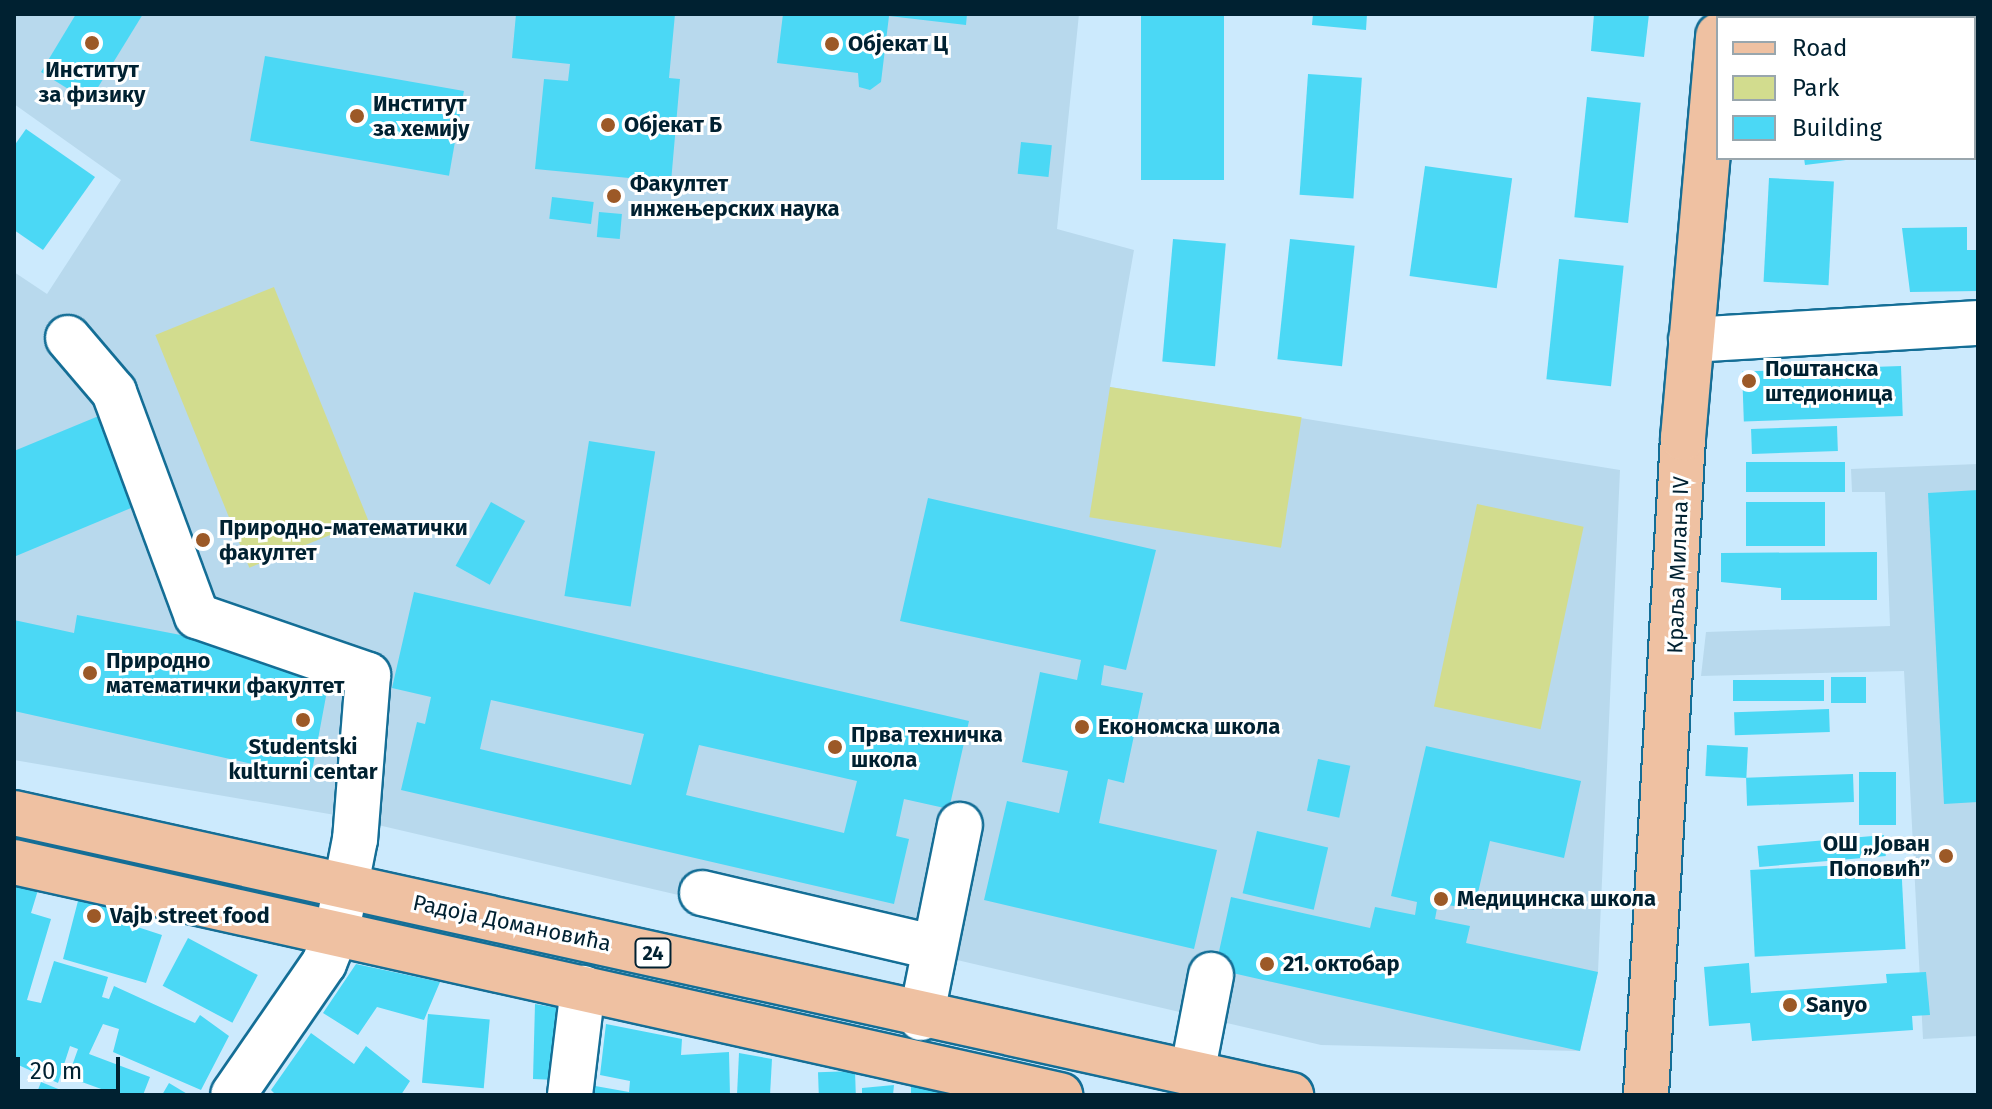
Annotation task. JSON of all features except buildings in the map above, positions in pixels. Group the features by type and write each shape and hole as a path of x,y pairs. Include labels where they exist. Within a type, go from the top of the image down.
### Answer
{"main road":[{"name":"Краља Милана IV","path":"1646,1095 1691,340 1716,59"},
{"name":"Радоја Домановића","path":"14,813 921,1018 1291,1095"},
{"name":"Радоја Домановића","path":"14,862 337,931 1060,1095"}],"street":[{"path":"1691,340 1978,323"},
{"path":"68,338 114,392 197,616 368,675 347,888 337,931 324,963 233,1095"},
{"path":"921,1018 960,825"},
{"path":"702,893 933,947"},
{"path":"1192,1074 1211,975"},
{"path":"570,1095 583,988"}],"shaded area":[{"path":"14,14 1079,14 1057,229 1134,250 1110,387 1620,470 1598,972 1580,1051 1321,1045 335,815 14,760 14,272 47,294 121,180 14,104"},
{"name":"ОШ „Јован Поповић”","path":"1978,464 1978,1036 1923,1039 1904,671 1701,676 1706,632 1890,626 1885,492 1852,492 1851,469"}],"green space":[{"path":"274,287 368,520 249,568 155,335"},
{"path":"1110,387 1302,417 1281,548 1089,517"},
{"path":"1477,504 1584,527 1541,729 1434,706"}],"place":[{"name":"Институт за физику","path":"92,43"},
{"name":"Објекат Ц","path":"832,44"},
{"name":"Институт за хемију","path":"357,116"},
{"name":"Објекат Б","path":"608,125"},
{"name":"Факултет инжењерских наука","path":"614,196"},
{"name":"Поштанска штедионица","path":"1749,381"},
{"name":"Природно-математички факултет","path":"203,540"},
{"name":"Природно математички факултет","path":"90,673"},
{"name":"Studentski kulturni centar","path":"303,720"},
{"name":"Економска школа","path":"1082,727"},
{"name":"Прва техничка школа","path":"835,747"},
{"name":"ОШ „Јован Поповић”","path":"1946,856"},
{"name":"Медицинска школа","path":"1441,899"},
{"name":"Vajb street food","path":"94,916"},
{"name":"21. октобар","path":"1267,964"},
{"name":"Sanyo","path":"1790,1005"}]}
